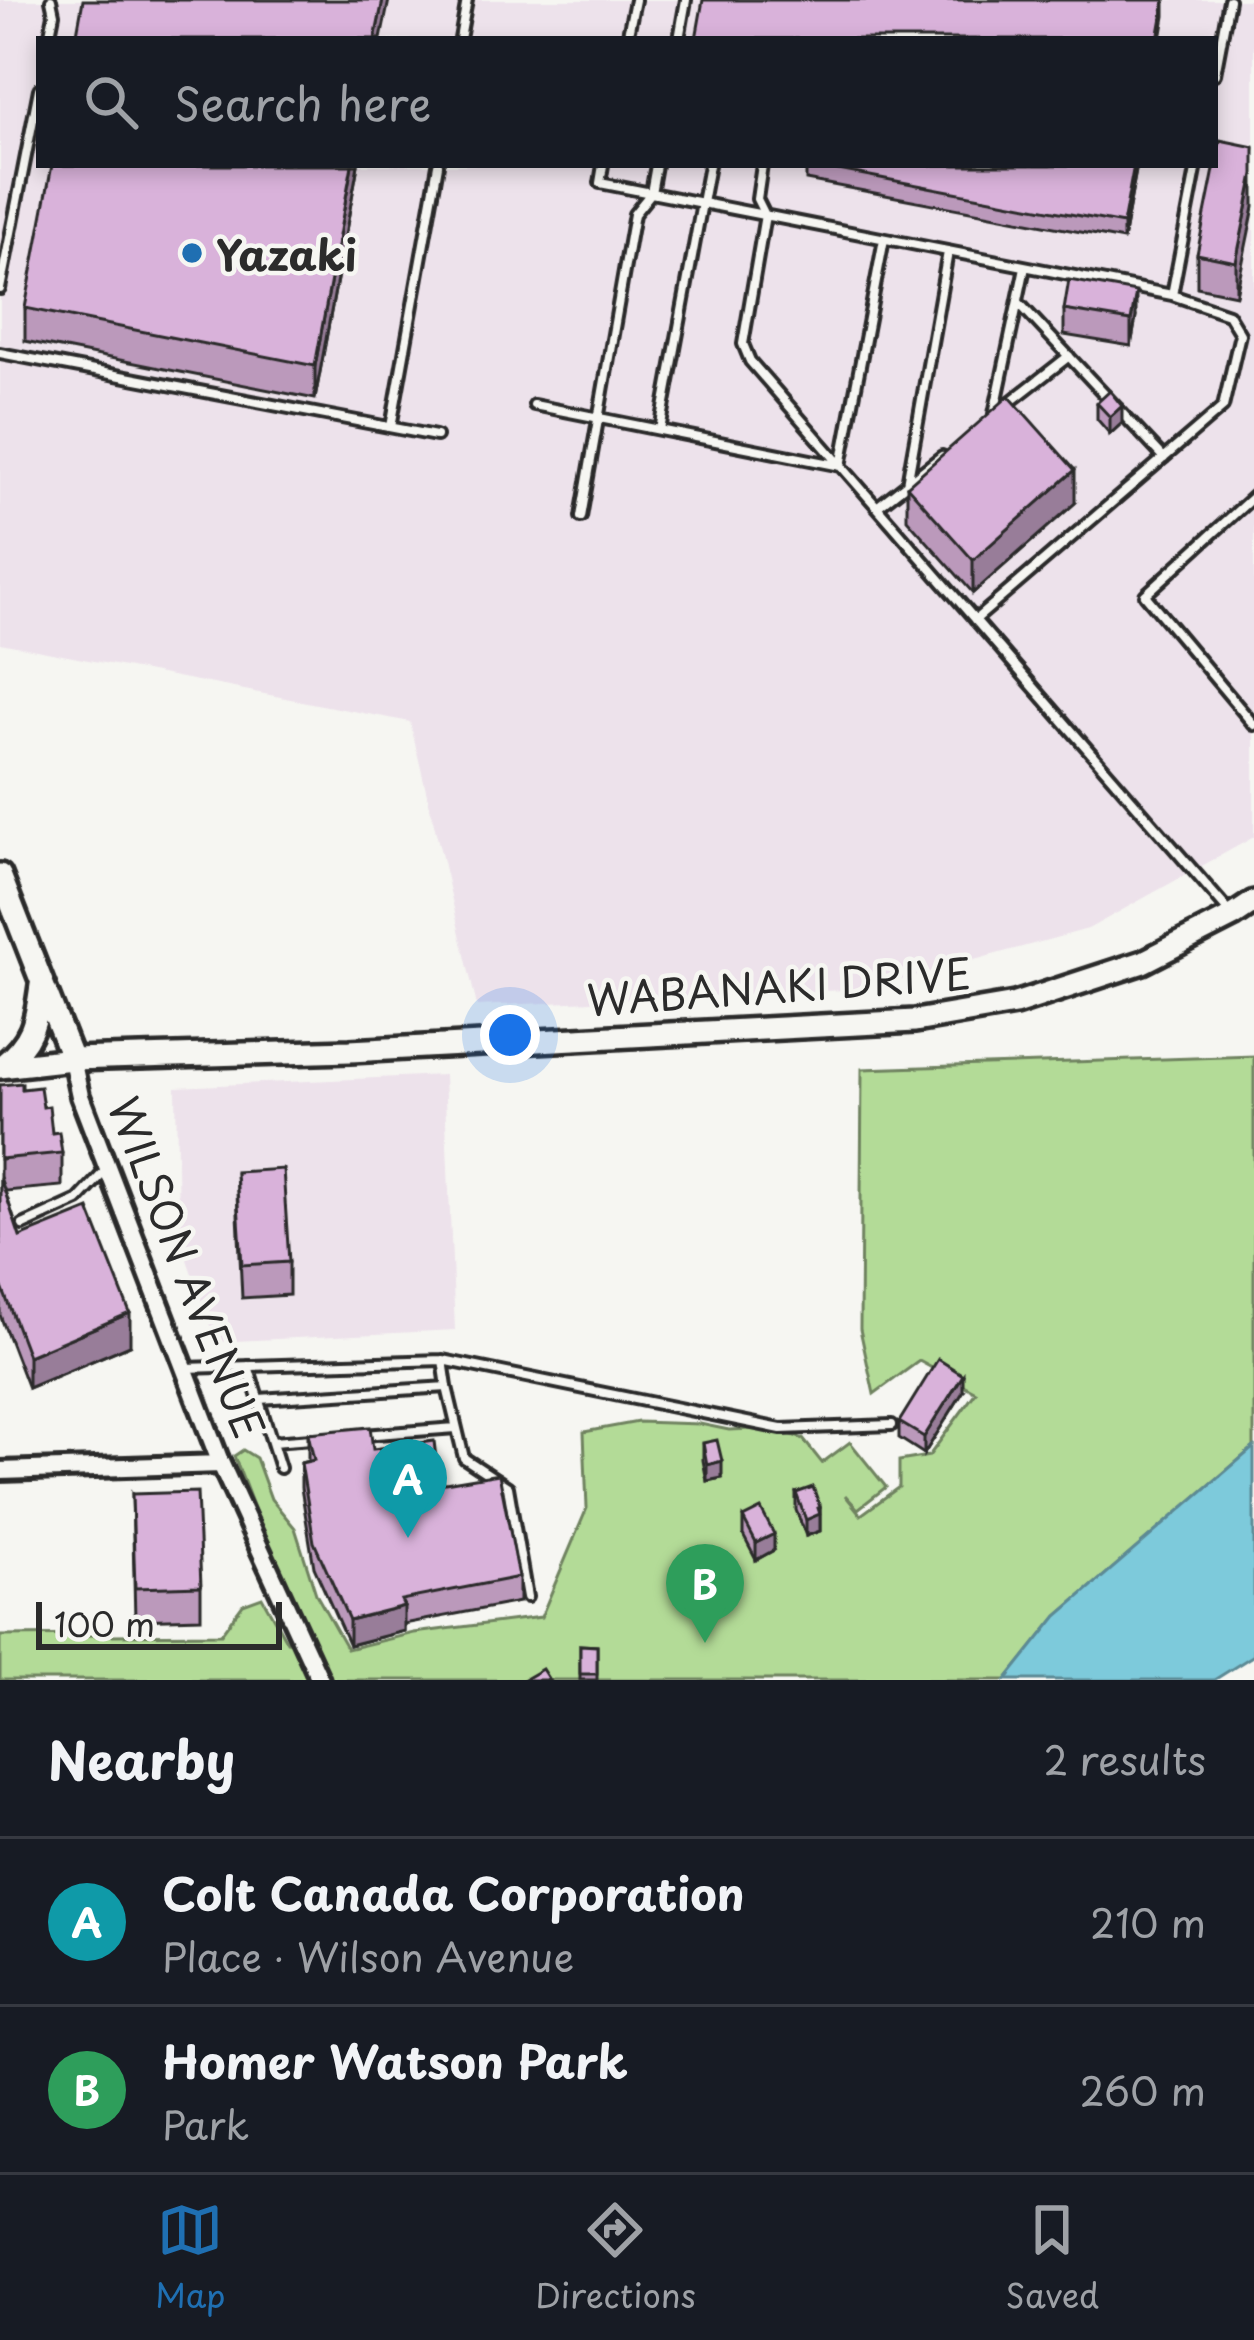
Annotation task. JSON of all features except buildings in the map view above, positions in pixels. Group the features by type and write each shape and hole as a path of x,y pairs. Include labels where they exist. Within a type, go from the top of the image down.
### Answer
{"street":[{"name":"WILSON AVENUE","path":"0,875 62,1028 80,1096 221,1464 320,1680"},
{"name":"WABANAKI DRIVE","path":"1,1066 915,1021 1015,1004 1143,962 1254,902"},
{"path":"1,1066 22,1050 34,1028 41,984"},
{"path":"0,1471 221,1464"}],"lane":[{"path":"50,36 51,0"},
{"path":"461,36 467,0"},
{"path":"628,36 635,0"},
{"path":"680,36 686,0"},
{"path":"1218,58 1229,0"},
{"path":"0,289 36,104"},
{"path":"391,427 437,168"},
{"path":"602,168 600,183 1172,295 1228,314 1240,334 1223,407 975,620"},
{"path":"581,517 634,214 650,193 655,168"},
{"path":"660,430 708,168"},
{"path":"762,168 757,199 765,215 743,344 750,361 1233,916"},
{"path":"1172,295 1196,168"},
{"path":"841,466 884,239"},
{"path":"907,484 949,252"},
{"path":"1025,267 994,414 1069,356"},
{"path":"1018,302 1164,458"},
{"path":"0,353 436,436"},
{"path":"534,405 841,466"},
{"path":"877,508 959,442"},
{"path":"1254,496 1145,595 1254,724"},
{"path":"22,1225 78,1200 107,1168"},
{"path":"184,1368 443,1360 781,1430 892,1425"},
{"path":"443,1360 464,1458 508,1487 527,1597"},
{"path":"248,1366 280,1468"},
{"path":"259,1399 447,1387"},
{"path":"341,1437 456,1428"},
{"path":"272,1442 318,1438"}],"shaded area":[{"path":"0,0 1254,0 1254,837 1088,929 868,989 477,1006 410,722 0,643"},
{"path":"444,1075 455,1330 216,1342 178,1234 176,1087"}],"green space":[{"path":"1254,1056 1254,1447 1057,1616 1006,1680 0,1680 0,1636 221,1634 243,1604 262,1597 287,1642 313,1645 234,1456 243,1450 256,1458 271,1499 295,1528 316,1594 347,1649 414,1633 541,1617 587,1508 584,1432 638,1422 729,1430 774,1428 803,1439 822,1463 850,1442 886,1487 858,1509 845,1495 861,1515 899,1487 899,1461 929,1456 976,1392 919,1361 874,1394 860,1329 862,1069"}],"water":[{"path":"1254,1447 1254,1655 1214,1680 1006,1680 1057,1616"}],"place":[{"name":"Yazaki","path":"192,253"},
{"name":"Colt Canada Corporation","path":"408,1538"},
{"name":"Homer Watson Park","path":"705,1643"}]}
